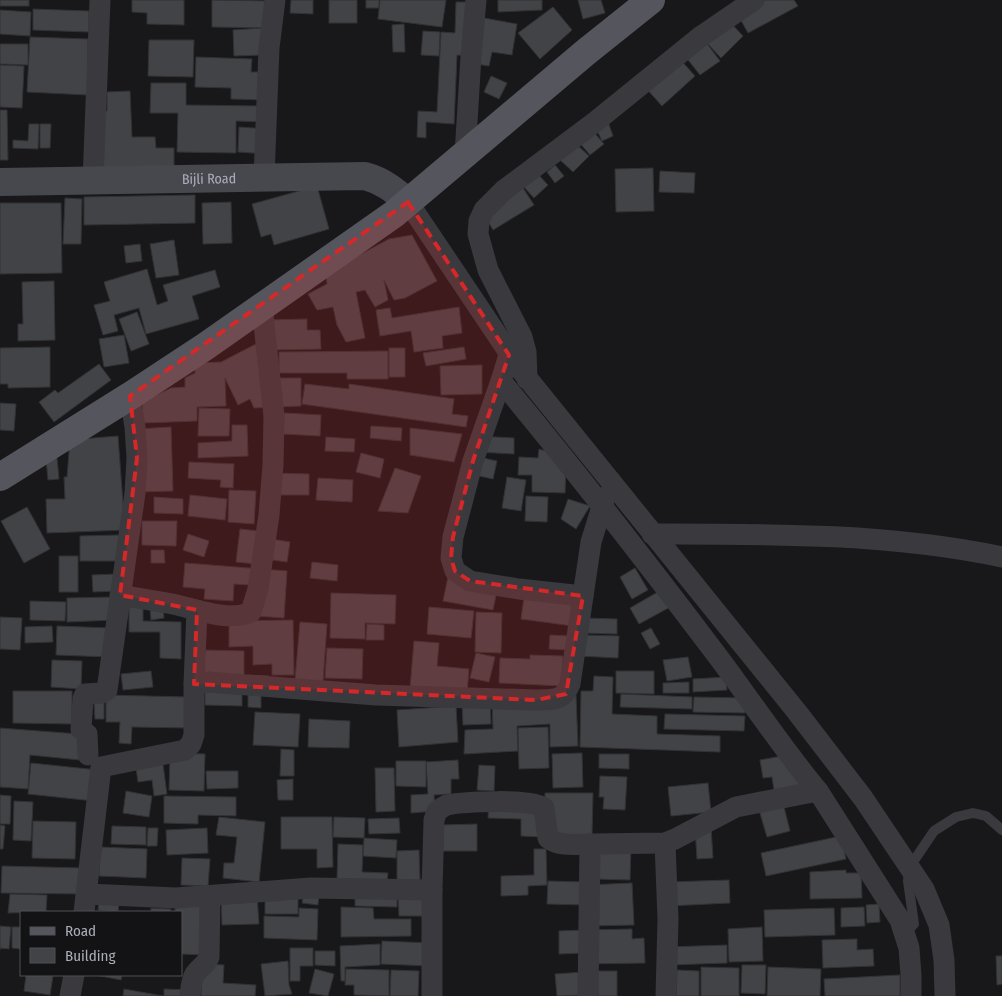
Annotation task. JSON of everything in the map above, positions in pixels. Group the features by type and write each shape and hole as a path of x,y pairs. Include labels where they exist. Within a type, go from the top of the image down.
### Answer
{"main road":[{"path":"0,477 130,396 262,306 408,202 586,52 651,0"}],"street":[{"path":"93,181 100,0"},
{"path":"264,178 269,48 274,0"},
{"path":"465,154 476,0"},
{"path":"528,379 526,352 522,337 488,270 478,234 479,221 484,210 504,190 595,122 700,36 754,0"},
{"name":"Bijli Road","path":"0,182 365,176 377,179 390,186 408,202"},
{"path":"408,202 509,356 611,480 863,798 924,889 939,925 944,960 945,996"},
{"path":"120,595 222,614 244,615 251,612 258,589 269,515 273,465 274,416 262,306"},
{"path":"509,356 473,462 453,537 451,558 455,571 470,581 583,596"},
{"path":"501,381 719,658 791,759 818,791 900,920 908,948 912,974 912,996"},
{"path":"88,755 86,734 80,729 83,699 85,694 102,693 107,690 135,493 137,458 130,396"},
{"path":"194,684 209,682 376,695 558,699 566,694 570,684 591,542 611,480"},
{"path":"652,534 751,534 849,538 961,548 1002,557"},
{"path":"196,610 194,735 191,744 186,750 100,767 86,903 311,888 432,890"},
{"path":"432,996 434,820 437,811 446,806 480,802 538,804 544,808 548,838 552,842 560,844 665,843 736,807 818,791"},
{"path":"665,843 668,920 666,996"},
{"path":"588,996 590,844"},
{"path":"190,996 192,980 195,974 206,964 209,957 210,896"},
{"path":"70,996 74,976"}],"lane":[{"path":"904,935 914,924 908,880 909,868 934,831 956,817 973,813 986,816 1002,830"}],"highlighted area":[{"path":"408,202 509,355 473,461 453,537 451,558 455,571 470,581 583,596 566,694 536,700 194,684 197,610 120,595 137,458 130,396"}],"building":[{"path":"0,0 29,0 29,6 0,6"},
{"path":"132,0 184,0 184,25 147,24 147,13 132,12"},
{"path":"212,0 270,1 269,28 212,27"},
{"path":"291,0 313,0 313,14 290,13"},
{"path":"329,0 357,0 357,23 329,23"},
{"path":"366,0 379,0 379,8 366,8"},
{"path":"380,0 446,0 442,27 378,19"},
{"path":"498,0 542,0 542,10 498,12"},
{"path":"578,0 601,0 605,13 583,19"},
{"path":"760,0 794,0 798,6 748,33 737,13"},
{"path":"456,2 477,2 474,56 457,55 454,124 426,122 426,138 417,137 418,111 437,112 441,32 455,33"},
{"path":"553,7 572,30 540,59 518,33"},
{"path":"33,9 89,11 89,32 33,30"},
{"path":"0,10 31,12 30,36 0,34"},
{"path":"484,18 517,24 512,55 492,52 489,66 476,64"},
{"path":"728,20 743,36 721,58 706,42"},
{"path":"404,24 405,52 393,52 392,25"},
{"path":"263,28 264,55 234,56 233,30"},
{"path":"423,31 440,32 439,56 421,55"},
{"path":"30,37 88,39 88,95 27,92"},
{"path":"149,40 194,40 193,77 148,76"},
{"path":"705,41 720,61 700,75 685,56"},
{"path":"0,44 28,44 28,65 0,64"},
{"path":"196,57 252,59 251,72 265,72 264,100 231,99 231,88 195,87"},
{"path":"678,57 695,76 662,106 645,87"},
{"path":"0,65 24,66 22,108 0,107"},
{"path":"491,76 507,83 499,99 484,92"},
{"path":"151,83 186,83 186,105 264,106 264,122 236,121 236,153 177,152 178,113 150,113"},
{"path":"130,91 132,137 155,137 156,148 174,148 174,166 101,169 99,111 107,111 107,92"},
{"path":"0,110 7,110 8,160 0,160"},
{"path":"608,122 613,136 602,141 596,128"},
{"path":"29,124 39,124 38,149 13,148 13,140 28,141"},
{"path":"40,124 51,124 50,148 40,148"},
{"path":"239,127 268,129 266,154 238,152"},
{"path":"591,129 604,144 590,155 578,141"},
{"path":"574,142 589,156 573,172 558,158"},
{"path":"555,165 564,176 555,183 547,172"},
{"path":"653,168 654,211 616,212 615,169"},
{"path":"660,171 695,173 694,193 659,192"},
{"path":"536,172 548,185 534,198 522,185"},
{"path":"317,186 329,229 274,245 271,234 261,237 252,204"},
{"path":"523,188 534,205 493,230 483,213"},
{"path":"195,195 195,223 84,225 84,197"},
{"path":"65,198 82,199 81,244 63,244"},
{"path":"231,202 232,243 203,244 202,203"},
{"path":"0,203 61,203 62,273 0,274"},
{"path":"412,235 437,281 405,298 394,300 384,280 388,300 375,307 365,290 356,292 365,338 346,342 337,325 333,307 317,310 308,294 327,284 326,273 389,239"},
{"path":"174,240 179,275 156,278 150,244"},
{"path":"140,244 142,261 126,263 124,246"},
{"path":"147,269 157,305 168,301 163,285 215,270 220,287 192,296 199,319 146,334 139,308 114,315 118,331 103,335 94,305 110,301 104,282"},
{"path":"54,281 55,340 18,341 18,324 23,324 22,282"},
{"path":"459,307 462,333 442,336 443,348 414,352 411,331 380,336 376,310 390,308 392,318"},
{"path":"137,312 149,344 131,351 119,319"},
{"path":"307,319 307,330 320,330 321,349 270,350 271,378 301,378 301,406 254,408 250,399 238,405 225,378 226,406 197,407 197,421 143,423 142,402 171,388 185,387 185,378 195,373 195,363 221,362 256,344 266,320"},
{"path":"124,335 129,363 104,367 99,339"},
{"path":"50,347 50,387 8,388 8,384 0,384 0,348"},
{"path":"464,347 466,359 426,366 423,353"},
{"path":"389,348 405,348 405,377 389,377"},
{"path":"388,351 388,379 347,379 347,373 279,373 279,352"},
{"path":"99,364 111,380 54,422 39,402 55,390 58,393"},
{"path":"482,365 482,394 441,395 440,366"},
{"path":"305,384 349,389 349,384 454,399 452,414 468,416 466,427 302,404"},
{"path":"0,403 16,404 14,431 0,430"},
{"path":"199,408 230,409 229,436 198,436"},
{"path":"284,413 321,415 320,436 283,434"},
{"path":"232,425 247,425 248,456 198,458 198,443 232,441"},
{"path":"371,426 402,428 401,441 370,438"},
{"path":"171,427 173,491 139,492 137,429"},
{"path":"410,428 462,434 454,462 410,455"},
{"path":"118,436 125,530 47,533 46,499 65,499 64,477 67,477 70,440"},
{"path":"478,436 514,438 514,454 477,452"},
{"path":"326,437 355,439 354,452 325,451"},
{"path":"539,449 557,454 566,465 565,493 532,492 532,475 518,475 519,457 538,458"},
{"path":"361,453 384,459 380,478 356,472"},
{"path":"474,456 497,461 493,479 470,474"},
{"path":"57,458 59,479 48,480 46,459"},
{"path":"189,462 234,464 233,488 220,487 221,480 188,478"},
{"path":"395,468 421,476 408,513 378,511"},
{"path":"268,473 309,474 309,495 268,495"},
{"path":"507,477 526,480 521,511 502,508"},
{"path":"318,478 353,480 352,502 316,500"},
{"path":"229,490 256,491 254,524 228,522"},
{"path":"190,495 227,499 225,520 188,516"},
{"path":"526,496 548,497 547,522 525,521"},
{"path":"154,497 183,499 183,514 154,513"},
{"path":"568,499 590,506 576,529 561,519"},
{"path":"27,507 50,549 24,563 1,521"},
{"path":"142,521 177,521 176,546 142,545"},
{"path":"240,529 259,531 258,537 290,542 287,562 258,558 257,564 236,562"},
{"path":"188,534 209,541 204,557 183,550"},
{"path":"120,535 121,561 80,561 80,536"},
{"path":"151,550 164,550 165,563 151,563"},
{"path":"59,556 78,556 78,592 59,592"},
{"path":"312,562 338,565 337,581 310,578"},
{"path":"185,563 287,571 284,618 242,615 244,600 262,601 263,586 234,584 233,601 204,599 205,589 183,587"},
{"path":"635,568 648,590 632,599 620,577"},
{"path":"116,574 117,591 93,592 92,575"},
{"path":"448,577 498,586 493,610 443,601"},
{"path":"663,589 672,606 639,624 630,608"},
{"path":"525,590 577,597 573,626 521,619"},
{"path":"331,593 396,595 395,624 365,623 365,639 330,638"},
{"path":"114,597 115,620 67,622 67,598"},
{"path":"129,600 143,600 143,621 181,622 181,659 160,658 160,632 129,632"},
{"path":"30,601 66,602 65,621 30,620"},
{"path":"163,606 164,618 151,620 150,607"},
{"path":"429,607 474,611 471,638 427,634"},
{"path":"476,612 502,613 501,653 475,652"},
{"path":"0,617 22,618 20,650 0,649"},
{"path":"584,618 617,619 617,634 583,633"},
{"path":"293,620 294,675 272,675 272,664 253,665 253,646 229,647 229,621"},
{"path":"300,622 327,624 323,682 295,680"},
{"path":"367,624 384,625 384,640 366,640"},
{"path":"52,626 53,642 25,643 25,627"},
{"path":"57,626 111,628 110,657 56,655"},
{"path":"651,628 660,644 650,649 641,633"},
{"path":"550,635 569,636 568,650 549,649"},
{"path":"581,635 619,636 618,658 580,656"},
{"path":"414,641 439,643 437,666 469,669 467,693 410,689"},
{"path":"327,648 363,649 362,679 325,678"},
{"path":"203,650 244,651 244,678 203,678"},
{"path":"476,653 495,657 489,682 470,678"},
{"path":"530,655 563,656 562,686 499,683 500,658 530,659"},
{"path":"688,657 692,677 667,681 663,660"},
{"path":"52,660 82,661 81,689 51,687"},
{"path":"151,671 153,687 123,690 121,674"},
{"path":"616,671 654,671 654,694 616,693"},
{"path":"248,675 269,676 269,695 261,695 261,708 248,707"},
{"path":"594,676 613,677 612,714 657,716 657,734 720,736 720,752 580,747 581,691 593,691"},
{"path":"726,677 727,690 693,692 693,679"},
{"path":"205,679 242,680 242,706 205,705"},
{"path":"689,682 689,693 663,693 663,683"},
{"path":"13,691 72,691 72,724 13,723"},
{"path":"621,694 692,697 692,709 620,707"},
{"path":"106,695 188,697 190,728 132,727 131,744 119,743 120,722 106,722"},
{"path":"576,695 578,746 550,747 550,724 517,726 518,751 464,754 465,730 493,729 492,699"},
{"path":"694,697 745,698 745,713 693,712"},
{"path":"490,700 491,724 463,725 462,701"},
{"path":"104,702 104,719 95,719 94,703"},
{"path":"456,706 458,742 399,747 397,710"},
{"path":"255,712 300,714 298,747 253,745"},
{"path":"665,714 745,716 744,731 664,729"},
{"path":"309,719 350,721 349,748 308,747"},
{"path":"548,727 549,768 519,769 518,728"},
{"path":"0,728 79,734 80,760 30,755 28,789 0,787"},
{"path":"281,749 294,750 294,776 280,776"},
{"path":"170,753 205,754 204,791 169,790"},
{"path":"582,753 583,787 553,788 552,754"},
{"path":"599,754 629,754 629,769 599,768"},
{"path":"787,755 801,786 774,790 772,777 763,778 760,760"},
{"path":"162,757 167,794 154,796 152,780 138,782 135,761"},
{"path":"458,760 459,779 451,779 451,794 434,795 435,811 411,813 411,795 428,794 426,762"},
{"path":"396,761 426,761 426,787 396,786"},
{"path":"31,763 98,770 94,801 28,794"},
{"path":"479,765 495,766 494,791 477,790"},
{"path":"375,768 394,768 395,811 376,812"},
{"path":"206,771 238,771 238,788 207,789"},
{"path":"600,776 627,777 625,810 603,809 604,797 599,797"},
{"path":"293,779 293,800 278,800 277,780"},
{"path":"708,783 711,812 671,816 668,787"},
{"path":"126,791 152,796 149,817 123,813"},
{"path":"545,793 593,793 592,835 544,835"},
{"path":"0,795 11,796 10,824 0,824"},
{"path":"164,796 236,797 236,816 198,815 198,824 164,823"},
{"path":"489,800 542,801 541,837 521,836 521,819 488,818"},
{"path":"14,801 33,802 31,841 13,840"},
{"path":"783,803 790,831 767,837 759,810"},
{"path":"219,817 265,822 259,882 223,878 224,863 234,863 237,837 216,835"},
{"path":"281,817 332,817 333,867 317,868 317,849 281,849"},
{"path":"334,817 365,818 364,838 333,837"},
{"path":"399,818 400,833 369,834 368,819"},
{"path":"33,821 76,822 75,859 32,858"},
{"path":"477,824 477,851 441,851 441,825"},
{"path":"0,825 5,826 3,849 0,849"},
{"path":"112,826 146,827 146,845 111,844"},
{"path":"711,827 713,858 697,859 695,828"},
{"path":"148,828 158,828 157,846 147,846"},
{"path":"207,828 208,853 167,855 166,830"},
{"path":"841,836 846,859 766,876 761,853"},
{"path":"364,838 397,840 396,858 363,856"},
{"path":"338,844 363,845 362,872 388,873 387,881 337,879"},
{"path":"596,845 631,846 630,880 595,879"},
{"path":"100,847 147,849 146,878 99,876"},
{"path":"534,849 546,849 547,885 528,886 528,895 501,896 501,876 534,875"},
{"path":"419,850 420,881 397,882 397,851"},
{"path":"182,858 210,859 208,886 181,885"},
{"path":"2,866 83,868 83,894 1,893"},
{"path":"846,870 846,873 861,873 862,898 810,899 810,872"},
{"path":"729,880 730,903 668,906 668,882"},
{"path":"548,881 586,882 585,905 547,904"},
{"path":"632,883 634,925 588,926 587,885"},
{"path":"298,889 298,914 265,914 265,890"},
{"path":"434,889 434,916 399,916 398,890"},
{"path":"355,891 397,891 397,907 355,906"},
{"path":"100,892 120,894 118,911 98,910"},
{"path":"304,892 319,894 318,905 302,903"},
{"path":"10,894 47,895 46,911 8,913"},
{"path":"257,895 259,924 222,925 221,896"},
{"path":"175,904 211,906 205,955 182,954 182,911 175,911"},
{"path":"879,904 880,922 867,923 866,905"},
{"path":"341,907 373,908 374,919 411,919 411,936 341,937"},
{"path":"864,907 865,926 841,927 841,908"},
{"path":"151,908 171,909 170,911 151,911"},
{"path":"299,908 318,909 317,940 264,938 264,916 299,917"},
{"path":"834,908 835,935 765,937 764,910"},
{"path":"0,926 11,927 9,949 0,948"},
{"path":"12,927 20,927 20,949 12,948"},
{"path":"762,927 763,961 729,962 728,929"},
{"path":"632,929 632,939 644,938 645,963 585,964 584,930"},
{"path":"583,930 583,953 559,954 559,931"},
{"path":"857,939 857,950 873,949 874,966 823,968 822,940"},
{"path":"382,941 431,943 431,966 381,964"},
{"path":"380,944 380,965 345,967 345,981 341,981 340,946"},
{"path":"727,945 727,963 669,965 668,947"},
{"path":"290,948 313,948 313,966 300,966 300,981 290,981"},
{"path":"315,951 335,951 335,966 315,965"},
{"path":"996,956 1002,956 1002,984 997,985"},
{"path":"288,961 289,985 292,994 265,996 261,964"},
{"path":"202,964 224,965 223,983 256,985 255,996 201,996"},
{"path":"742,965 766,965 765,994 741,993"},
{"path":"701,967 739,968 739,996 701,996"},
{"path":"768,967 821,969 820,996 767,996"},
{"path":"315,969 334,974 328,996 309,993"},
{"path":"346,969 389,970 389,996 354,995 354,985 345,985"},
{"path":"391,970 419,971 418,996 390,996"},
{"path":"677,970 699,971 699,996 676,996"},
{"path":"597,971 617,971 617,996 598,996"},
{"path":"584,972 585,995 557,996 555,974"},
{"path":"900,975 900,996 825,996 824,979"},
{"path":"26,976 53,976 50,995 24,991"},
{"path":"101,976 122,976 121,980"},
{"path":"124,989 163,996 123,996"},
{"path":"164,989 191,990 191,996 164,996"}]}
